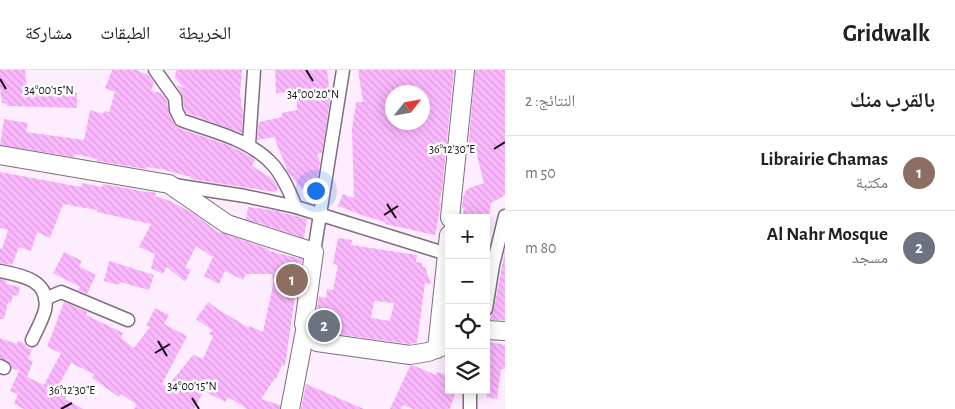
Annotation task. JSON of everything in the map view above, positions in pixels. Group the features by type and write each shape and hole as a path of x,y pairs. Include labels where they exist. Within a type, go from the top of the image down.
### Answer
{"main road":[{"path":"450,214 465,70"},
{"path":"0,155 169,184 227,224 314,252 305,312 305,331 290,409"},
{"path":"445,304 447,259"},
{"path":"305,331 317,342 325,344 360,347 410,355 421,354 443,346 445,320"},
{"path":"490,330 505,331"}],"street":[{"path":"155,70 175,98 176,110 181,120 249,144 274,166 282,177 296,207"},
{"path":"249,144 254,70"},
{"path":"314,252 344,70"},
{"path":"169,184 245,196 296,207 445,253"},
{"path":"487,304 493,265 505,216"},
{"path":"0,271 31,280 40,287 45,299 44,311 32,340"},
{"path":"45,299 61,292 128,320"},
{"path":"470,394 470,409"}],"building":[{"path":"0,70 25,70 27,91 77,93 77,108 7,106 7,104 2,103"},
{"path":"112,70 136,70 148,75 154,83 151,91 161,93 167,101 169,113 178,128 228,145 250,156 255,160 252,166 274,180 278,188 276,192 191,179 191,177 161,169 147,167 146,169 97,161 97,159 75,154 74,157 0,145 4,119 28,123 26,132 84,140 90,110 103,114 104,111 109,112 115,92 105,88"},
{"path":"176,70 242,70 240,92 243,110 242,133 187,113 184,108 182,94 176,85 184,88 175,78"},
{"path":"275,70 327,70 329,87 332,87 322,153 317,154 320,162 316,186 311,192 305,193 288,172 274,137 257,140 259,122 282,117 282,113 297,110 296,92 276,93"},
{"path":"358,70 454,70 442,190 439,203 441,203 435,235 385,224 386,222 338,206 343,194 354,198 352,129 356,102 363,102"},
{"path":"475,70 505,70 505,195 491,203 490,214 463,214 463,197 467,189 484,183 476,151 468,151"},
{"path":"0,172 81,187 82,183 102,187 103,184 156,193 155,196 170,201 196,215 216,231 269,249 269,251 302,259 293,295 295,296 285,366 282,365 276,379 261,399 280,405 280,409 247,409 228,397 225,402 204,391 194,409 134,409 137,405 121,394 119,397 92,378 94,374 71,363 56,390 67,395 65,399 83,409 24,409 14,404 18,394 10,391 19,371 12,368 8,361 0,358 0,338 17,344 18,341 32,350 28,359 33,361 27,377 44,385 61,353 47,347 64,302 87,312 86,315 123,333 121,338 134,348 150,327 146,326 155,308 169,315 164,324 187,336 162,384 167,387 193,355 203,359 213,336 209,334 212,330 196,319 208,302 249,328 250,326 263,332 274,280 272,279 273,274 246,274 243,280 225,271 219,284 204,276 213,257 196,246 185,268 191,270 185,282 167,267 163,274 151,268 155,254 139,247 151,224 97,212 97,210 63,204 50,238 37,232 31,251 19,247 12,265 0,263 0,248 2,249 8,230 0,228"},
{"path":"248,207 277,211 307,219 304,238 246,219"},
{"path":"338,238 352,240 351,245 417,255 416,262 422,263 422,267 425,267 431,284 425,283 417,343 410,344 322,332 317,328 315,323 316,317 320,315 317,310 319,296 326,298 327,289 333,290 338,265 333,264","holes":["374,301 394,303 390,321 371,318"]},
{"path":"505,250 505,320 490,320 494,310"},
{"path":"64,252 82,261 79,266 96,275 87,294 78,290 80,287 53,273"},
{"path":"109,261 154,275 149,290 120,282 119,285 104,281"},
{"path":"0,279 7,281 6,284 20,287 18,296 13,295 11,303 8,302 4,319 0,319"},
{"path":"490,342 505,345 505,369 501,369 497,399 486,397 486,394 490,394"},
{"path":"412,365 436,375 437,372 445,375 445,394 455,394 450,409 413,409 403,405 401,409 390,409"},
{"path":"306,384 364,409 301,409"}],"place":[{"name":"Librairie Chamas","path":"292,280"},
{"name":"Al Nahr Mosque","path":"324,326"}]}
